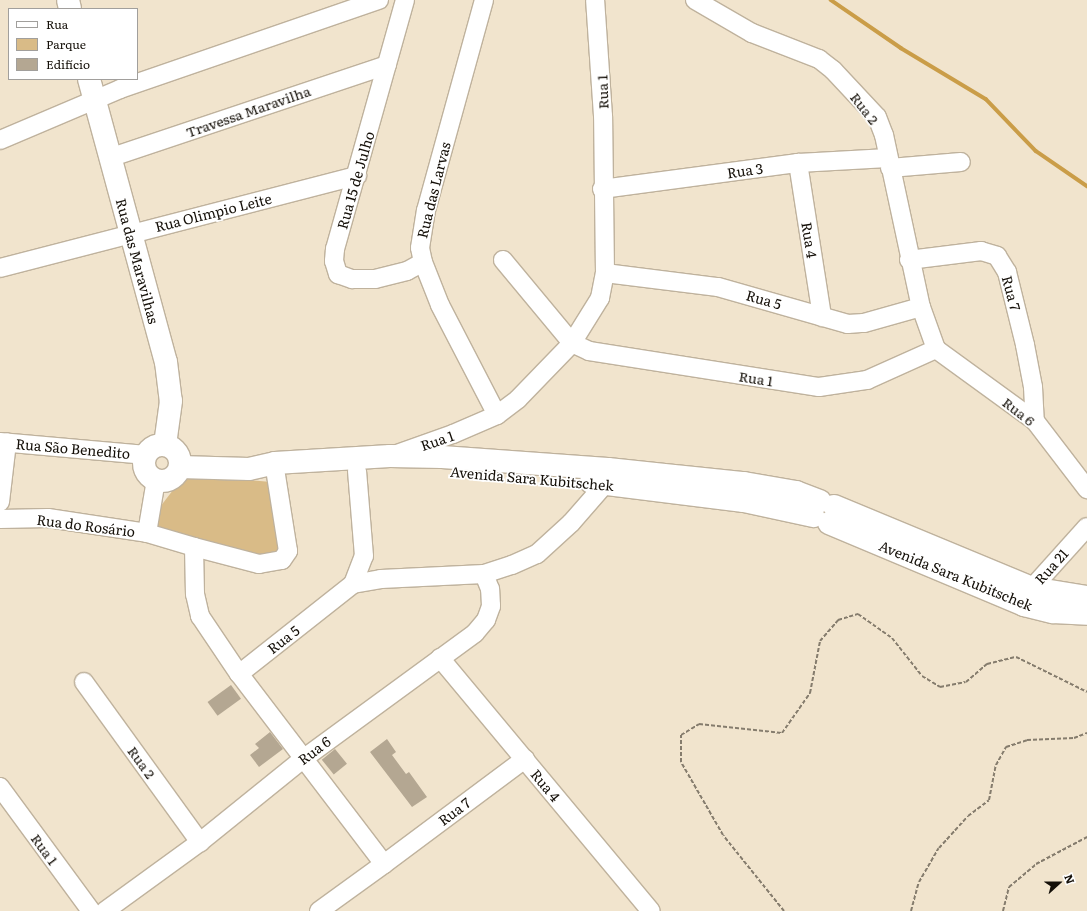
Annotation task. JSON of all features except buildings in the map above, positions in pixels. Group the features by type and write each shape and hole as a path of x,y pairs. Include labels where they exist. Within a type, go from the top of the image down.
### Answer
{"main road":[{"name":"Rua das Maravilhas","path":"91,89 132,233 170,382 171,401 165,444"},
{"path":"165,444 175,450 180,467 171,479 156,480 147,472 144,461 146,455 154,447 165,444"},
{"name":"Avenida Sara Kubitschek","path":"249,469 276,474 356,465 390,456 442,457 608,469 744,483 796,492 824,511 1024,605 1054,612 1087,614"},
{"path":"180,467 249,469 276,463 356,465"},
{"name":"Avenida Sara Kubitschek","path":"356,465 458,470 605,484 824,511 1032,588 1087,597"}],"street":[{"path":"138,75 293,28 379,0"},
{"name":"Rua 15 de Julho","path":"405,0 357,176 335,249 334,261 338,274 352,279 375,279 407,271 423,262"},
{"name":"Rua das Larvas","path":"484,0 421,232 423,262 440,305 497,415"},
{"name":"Rua 1","path":"390,456 453,434 497,415 518,399 572,343 600,298 605,273 602,189 602,86 595,0"},
{"name":"Rua 2","path":"695,0 752,33 803,52 834,70 876,117 884,135 909,260 921,307 936,349"},
{"name":"Travessa Maravilha","path":"110,158 387,65"},
{"path":"0,140 91,89 121,80"},
{"name":"Rua 3","path":"602,189 798,163 961,162"},
{"name":"Rua 4","path":"798,163 822,317"},
{"name":"Rua Olimpio Leite","path":"0,268 357,176"},
{"name":"Rua 7","path":"909,260 981,251 990,252 1000,260 1007,272 1025,345 1033,387 1035,421"},
{"name":"Rua 1","path":"503,260 572,343 589,351 819,387 866,380 936,349"},
{"name":"Rua 5","path":"605,273 718,287 848,324 864,323 921,307"},
{"name":"Rua 6","path":"936,349 1035,421 1087,489"},
{"path":"0,502 4,442"},
{"name":"Rua São Benedito","path":"4,442 146,455"},
{"path":"353,584 364,556 356,465"},
{"path":"276,474 288,551 282,560 259,564 194,547 195,594 200,616 239,674 384,864 320,911"},
{"path":"147,533 156,480"},
{"name":"Rua 5","path":"239,674 353,584 381,579 484,574 512,566 537,554 566,529 605,484"},
{"name":"Rua do Rosário","path":"0,519 48,518 147,533 194,547"},
{"name":"Rua 21","path":"1032,588 1087,527"},
{"path":"364,556 381,579"},
{"name":"Rua 6","path":"105,911 200,842 303,759 475,633 486,620 491,606 490,589 484,574"},
{"name":"Rua 4","path":"440,658 651,911"},
{"name":"Rua 2","path":"84,682 200,842"},
{"name":"Rua 7","path":"384,864 524,759"},
{"name":"Rua 1","path":"0,787 91,911"}],"path":[{"path":"784,911 723,835 681,762 681,735 698,724 782,733 810,693 820,641 838,620 858,614 892,638 922,676 940,687 966,682 987,664 1016,657 1087,692"},
{"path":"911,911 919,882 940,848 968,816 989,800 996,765 1006,747 1027,740 1074,738 1087,733"},
{"path":"1004,911 1009,887 1036,864 1087,837"}],"green space":[{"path":"202,476 271,482 283,551 264,560 156,532 160,507 180,481"}],"waterway":[{"path":"831,0 901,48 986,99 1036,151 1087,186"}]}
